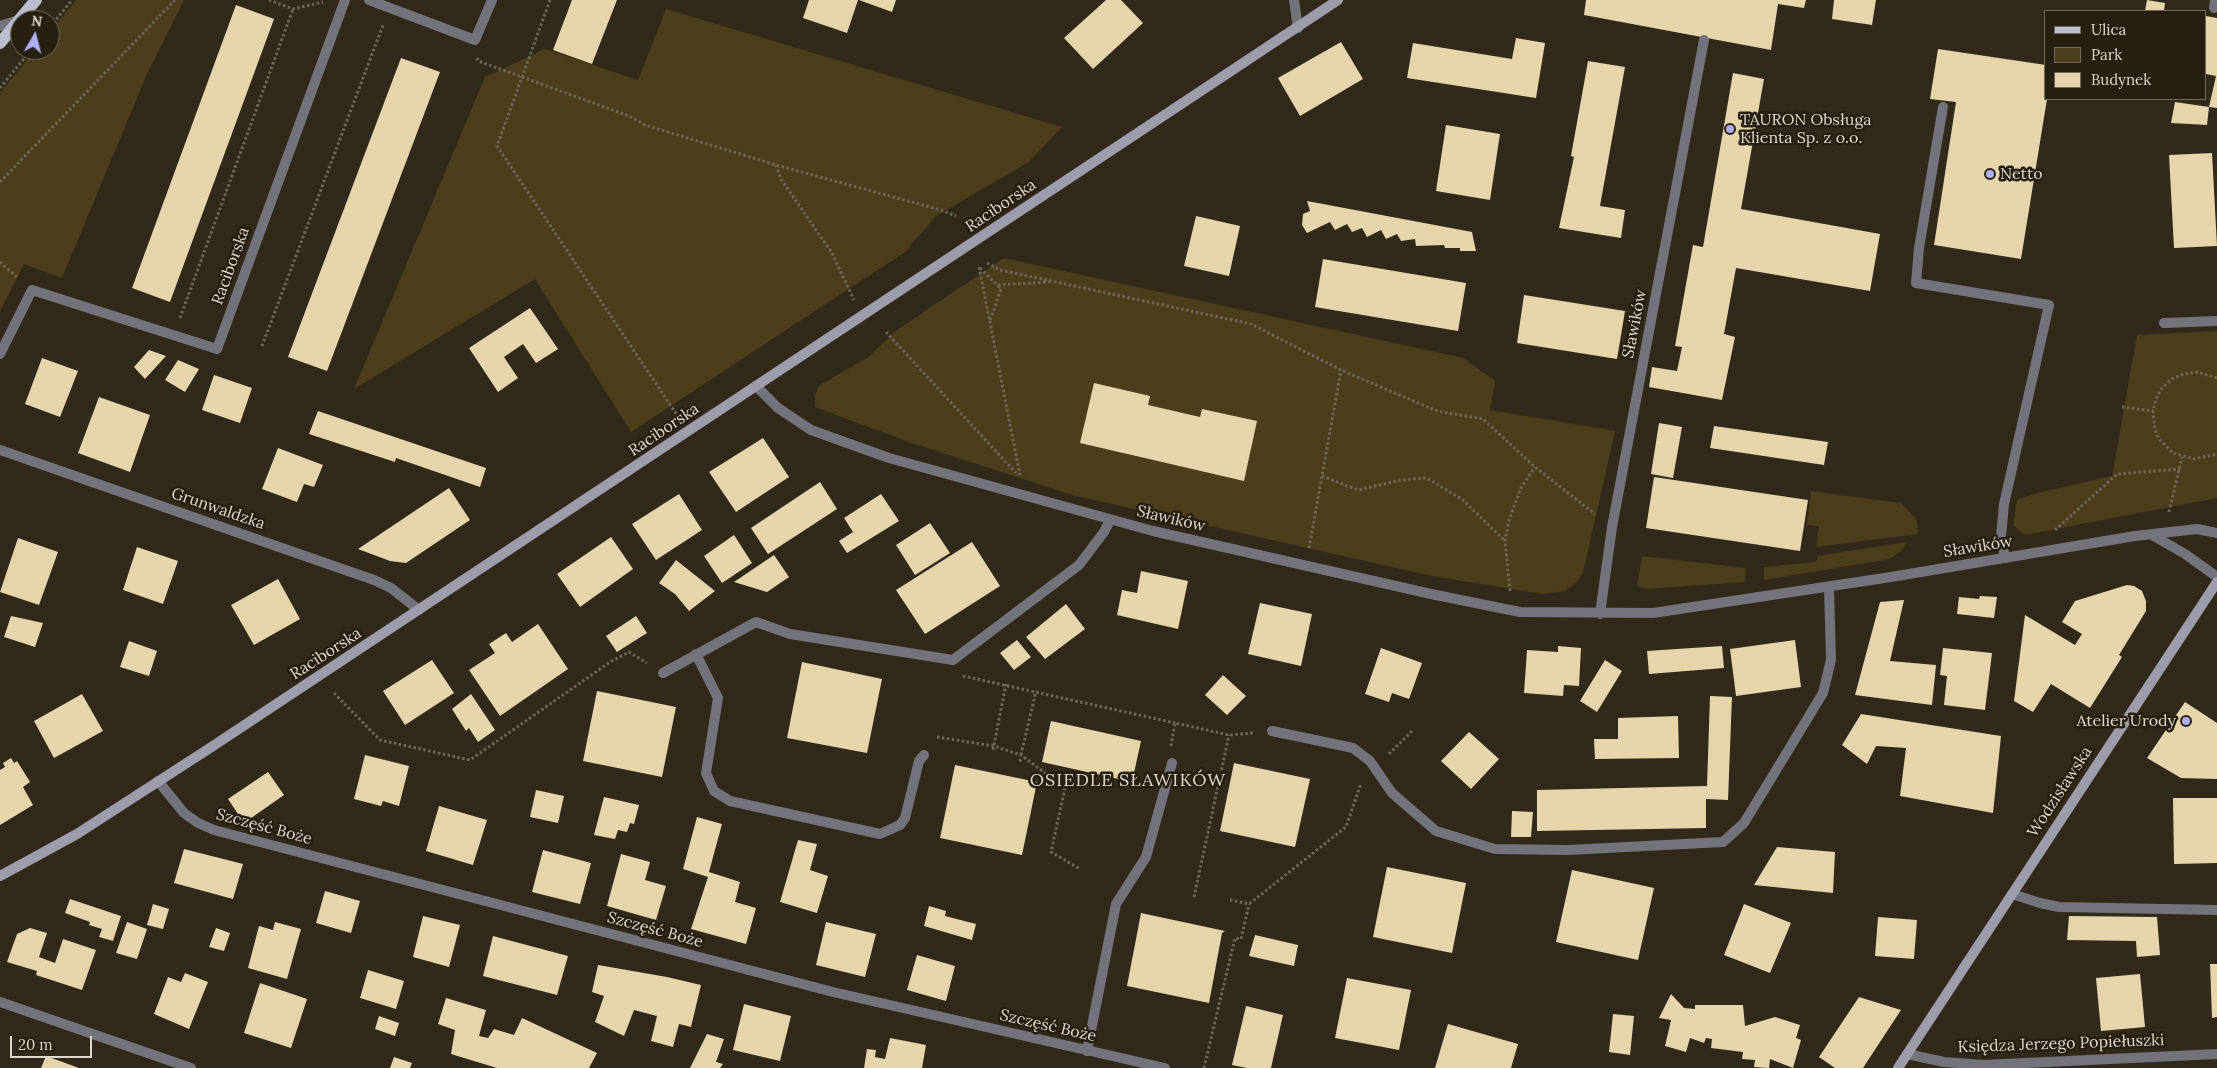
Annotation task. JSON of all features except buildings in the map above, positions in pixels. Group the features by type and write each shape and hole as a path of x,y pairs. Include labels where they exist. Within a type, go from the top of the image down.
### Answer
{"main road":[{"path":"28,10 36,0"},
{"path":"0,43 10,31"}],"street":[{"name":"Raciborska","path":"32,290 217,349 345,0"},
{"path":"369,0 475,40 492,0"},
{"path":"1294,0 1298,28"},
{"name":"Raciborska","path":"0,876 77,834 419,610 1338,0"},
{"name":"Sławików","path":"1600,614 1612,527 1704,40"},
{"path":"1943,107 1916,283 2049,304 2004,504 2001,537 2005,558"},
{"path":"0,354 32,290"},
{"path":"2164,323 2217,321"},
{"name":"Sławików","path":"756,386 772,403 811,430 889,458 1110,520 1421,592 1512,610 1600,614 1653,613 2152,535 2196,529 2217,533"},
{"name":"Grunwaldzka","path":"0,450 356,573 391,588 419,610"},
{"path":"663,673 756,622 790,634 953,660 1079,565 1104,532 1110,520"},
{"path":"2152,535 2185,554 2217,577"},
{"name":"Wodzisławska","path":"1898,1068 2217,582"},
{"path":"1272,731 1353,748 1370,761 1392,793 1436,831 1495,849 1568,850 1723,842 1744,823 1823,693 1831,660 1829,587"},
{"path":"696,654 718,698 706,773 714,791 730,801 880,834 900,825 905,818 919,761 924,756"},
{"path":"1087,1051 1116,904 1146,857 1172,763"},
{"name":"Szczęść Boże","path":"158,780 184,813 198,823 214,830 833,992 1165,1068"},
{"path":"2012,894 2040,904 2059,907 2217,910"},
{"path":"0,1002 191,1068"},
{"name":"Księdza Jerzego Popiełuszki","path":"1907,1054 1944,1062 1983,1065 2217,1054"}],"path":[{"path":"60,15 72,0"},
{"path":"0,182 175,0"},
{"path":"269,0 293,9 320,4"},
{"path":"550,0 497,146 674,411"},
{"path":"262,346 389,8"},
{"path":"180,318 293,9"},
{"path":"475,40 478,61 628,116 645,125 776,165 941,210 956,216"},
{"path":"0,88 23,60"},
{"path":"776,165 780,179 832,253 863,316"},
{"path":"0,262 32,290"},
{"path":"987,263 1000,270 1251,324 1341,370 1437,411 1483,419 1535,467 1612,527"},
{"path":"886,332 1020,477 990,322 980,267 1001,290 990,322"},
{"path":"997,285 1053,282"},
{"path":"1308,551 1341,370"},
{"path":"2217,378 2197,372 2184,374 2172,380 2162,388 2153,411 2155,430 2159,439 2173,453 2182,457 2206,458 2217,454"},
{"path":"2122,408 2153,411"},
{"path":"2169,512 2182,457"},
{"path":"1510,594 1505,541 1515,502 1521,488 1535,467"},
{"path":"2053,534 2061,523 2118,474 2180,470"},
{"path":"1322,476 1358,490 1371,489 1402,480 1427,478 1463,500 1505,541"},
{"path":"334,693 380,740 470,760 610,662 629,652 663,673"},
{"path":"980,679 1229,735 1272,731"},
{"path":"993,750 1006,684"},
{"path":"1019,762 1022,756 1036,691"},
{"path":"1172,763 1171,745 1175,723"},
{"path":"1204,1068 1235,938 1241,939 1249,904 1346,827 1370,761 1388,755 1413,730"},
{"path":"1194,897 1229,735"},
{"path":"937,737 994,746 1022,756 1066,788"},
{"path":"1069,770 1051,852 1080,870"},
{"path":"1230,900 1249,904"}],"green space":[{"path":"76,0 184,0 147,74 62,278 24,264 0,311 0,93 27,60 60,60 60,20"},
{"path":"666,9 1062,127 1029,162 936,216 905,252 631,432 535,279 354,389 485,77 545,49 638,80"},
{"path":"1004,258 1463,358 1495,381 1490,410 1615,431 1583,573 1577,582 1565,591 1542,594 1432,576 1072,495 909,442 815,407 815,396 818,386 867,358 894,332"},
{"path":"2217,331 2217,498 2030,534 2023,534 2013,525 2017,500 2037,493 2112,476 2137,335"},
{"path":"1811,491 1901,503 1917,520 1918,534 1816,547 1819,526 1807,525"},
{"path":"1907,542 1903,549 1890,559 1764,580 1764,567 1816,562 1818,556"},
{"path":"1642,556 1746,568 1745,582 1647,589 1637,586"}],"place":[{"name":"TAURON Obsługa Klienta Sp. z o.o.","path":"1730,129"},
{"name":"Netto","path":"1990,174"},
{"name":"Atelier Urody","path":"2186,721"}],"district":[{"name":"OSIEDLE SŁAWIKÓW","path":"1128,781"}]}
